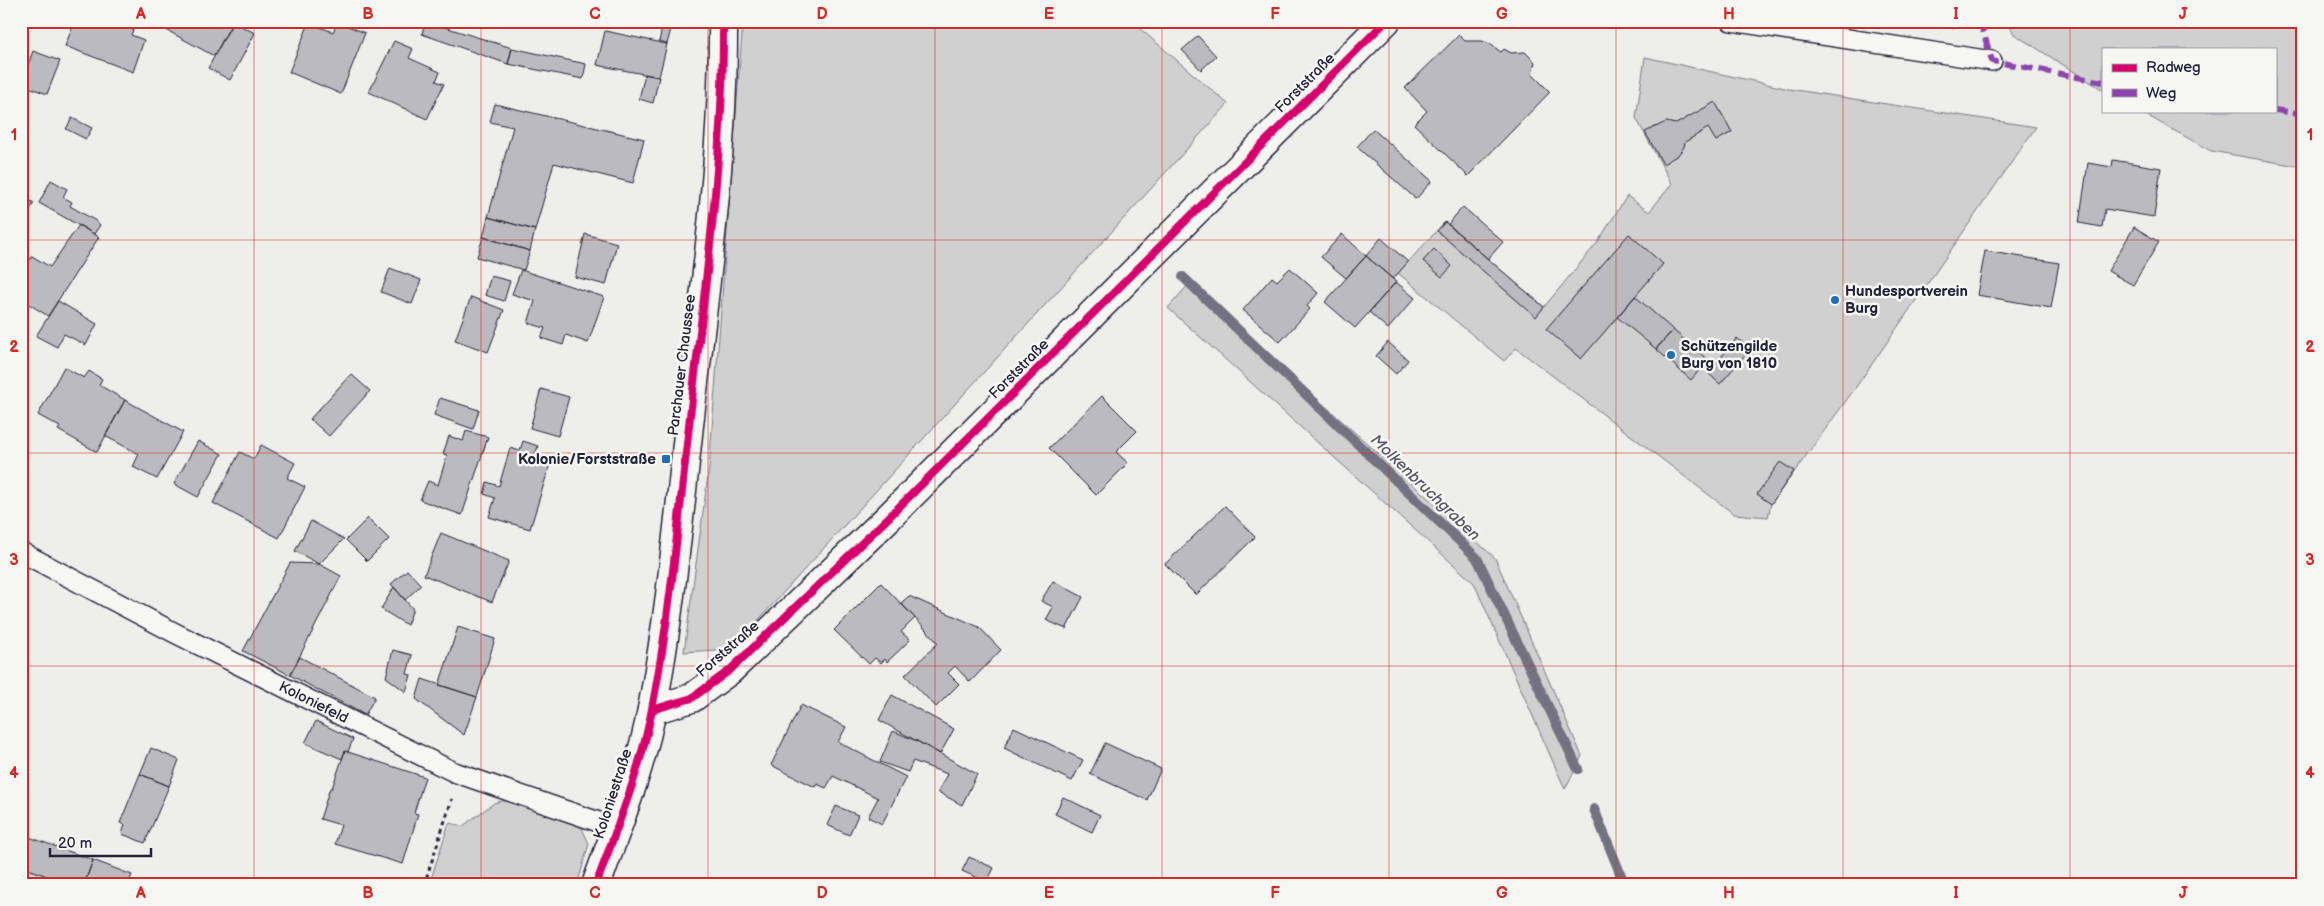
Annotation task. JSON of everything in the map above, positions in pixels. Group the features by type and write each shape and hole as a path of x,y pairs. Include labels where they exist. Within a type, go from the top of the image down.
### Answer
{"street":[{"name":"Parchauer Chaussee","path":"652,710 671,579 703,310 719,137 723,21"},
{"name":"Forststraße","path":"652,710 692,698 730,670 895,511 1386,21"},
{"name":"Koloniestraße","path":"596,885 639,760 652,710"}],"lane":[{"path":"1731,21 1992,60"},
{"name":"Koloniefeld","path":"21,552 218,655 460,775 616,828"}],"path":[{"path":"424,885 460,775"}],"shaded area":[{"path":"743,21 1131,21 1228,104 732,649 684,652 709,468"},
{"path":"1885,21 1957,21 1955,28"},
{"path":"2007,21 2303,21 2303,167 2211,151 2141,112 2276,112 2276,48 2102,48 2102,89 2014,34"},
{"path":"1645,57 1789,89 2036,127 1856,387 1771,504 1768,517 1734,514 1516,348 1504,361 1398,273 1445,222 1544,307 1597,243 1627,196 1649,212 1672,184 1636,118"},
{"path":"1189,284 1495,558 1582,756 1565,789 1474,583 1168,308"},
{"path":"511,801 568,819 582,828 589,844 577,885 429,885 449,823 463,826 494,803"},
{"path":"21,866 70,885 21,885"}],"building":[{"path":"75,21 137,21 131,35 144,40 133,72 65,46"},
{"path":"150,21 233,21 214,56"},
{"path":"425,21 512,48 508,64 422,34"},
{"path":"233,22 255,33 230,80 208,68"},
{"path":"338,22 365,33 341,94 289,72 309,23 333,32"},
{"path":"662,27 671,29 667,44 659,42"},
{"path":"605,31 667,44 659,77 597,65"},
{"path":"1459,35 1465,41 1482,41 1501,52 1504,49 1511,53 1525,52 1535,62 1532,74 1550,92 1468,176 1414,124 1427,111 1405,88"},
{"path":"1198,36 1216,56 1201,70 1182,50"},
{"path":"394,41 413,49 409,58 440,72 436,81 444,84 427,119 369,92"},
{"path":"512,48 586,64 583,79 508,64"},
{"path":"33,51 60,61 47,94 21,84"},
{"path":"645,74 659,77 653,103 639,99"},
{"path":"1715,102 1732,132 1716,141 1708,128 1685,142 1678,155 1663,164 1645,132 1666,122 1676,124"},
{"path":"495,104 644,139 633,183 554,163 535,230 488,217 513,127 490,122"},
{"path":"72,118 92,128 86,139 66,129"},
{"path":"1373,129 1432,181 1416,199 1357,147"},
{"path":"2113,160 2161,168 2154,217 2105,209 2102,227 2079,223 2088,163 2112,167"},
{"path":"51,180 67,189 63,197 72,202 70,206 100,225 94,234 39,203"},
{"path":"21,195 34,203 21,224"},
{"path":"1463,207 1503,242 1488,259 1448,224"},
{"path":"488,217 535,230 530,251 483,237"},
{"path":"1445,222 1544,307 1536,317 1437,231"},
{"path":"79,225 99,237 48,316 21,299 21,275 32,256 50,267"},
{"path":"2134,227 2159,242 2133,285 2108,271"},
{"path":"585,234 617,243 606,285 575,277"},
{"path":"1342,234 1366,256 1346,278 1321,257"},
{"path":"1629,234 1663,264 1581,359 1546,329"},
{"path":"483,237 530,251 524,270 477,257"},
{"path":"1381,238 1408,262 1393,279 1366,256"},
{"path":"1434,249 1452,266 1442,277 1423,261"},
{"path":"1985,251 2059,263 2051,308 1977,295"},
{"path":"1366,256 1396,282 1355,328 1325,302"},
{"path":"390,268 421,280 412,304 381,292"},
{"path":"1290,268 1318,293 1307,306 1310,309 1280,342 1243,310 1272,277 1277,281"},
{"path":"521,270 604,297 588,343 566,335 563,345 541,338 545,328 528,323 535,301 512,294"},
{"path":"491,276 510,281 504,301 485,295"},
{"path":"1396,282 1415,298 1388,329 1369,312"},
{"path":"1635,296 1673,330 1656,349 1617,317"},
{"path":"471,297 504,310 488,352 455,340"},
{"path":"58,301 97,324 86,345 64,334 57,347 36,336"},
{"path":"1673,330 1708,360 1691,380 1656,349"},
{"path":"1737,338 1750,349 1720,384 1708,373"},
{"path":"1388,342 1408,360 1396,374 1376,356"},
{"path":"64,367 84,378 89,371 102,379 99,385 125,400 97,452 58,430 60,427 38,415"},
{"path":"351,374 370,391 329,436 310,419"},
{"path":"541,389 569,397 558,436 530,428"},
{"path":"1102,396 1137,431 1116,452 1128,463 1096,495 1049,448"},
{"path":"440,398 479,410 473,429 434,415"},
{"path":"125,400 183,432 157,479 133,467 139,454 105,436"},
{"path":"466,431 488,437 462,515 420,500 428,481 438,485 447,455 443,454 449,436 463,441"},
{"path":"198,441 222,454 198,497 174,484"},
{"path":"523,441 538,446 535,456 551,461 530,529 489,517 495,498 484,494 487,482 499,486 510,448 520,451"},
{"path":"261,445 295,463 287,478 305,487 279,538 213,503 240,452 254,459"},
{"path":"1780,462 1794,471 1771,504 1757,494"},
{"path":"1225,506 1255,537 1196,595 1165,564"},
{"path":"368,518 389,539 367,561 346,540"},
{"path":"311,521 344,539 319,564 295,551"},
{"path":"441,533 509,561 492,602 424,575"},
{"path":"290,563 319,564 341,576 290,675 243,651"},
{"path":"407,570 421,585 405,600 391,584"},
{"path":"1053,581 1083,597 1066,629 1046,620 1053,607 1041,601"},
{"path":"881,583 915,618 901,632 910,640 887,662 885,659 881,663 875,658 869,664 834,630"},
{"path":"394,587 413,609 407,625 381,609"},
{"path":"909,596 979,627 1001,650 970,682 955,666 948,673 959,684 936,707 905,675 938,643 901,603"},
{"path":"458,627 495,639 477,697 439,685"},
{"path":"393,650 412,655 407,674 411,675 406,692 386,677"},
{"path":"300,657 375,697 365,715 290,675"},
{"path":"422,679 477,697 464,735 416,699"},
{"path":"892,695 954,729 940,754 879,720"},
{"path":"801,705 846,727 838,742 906,777 882,824 868,817 878,798 833,776 826,788 817,784 815,787 771,765"},
{"path":"316,721 353,739 348,752 345,751 342,759 305,743"},
{"path":"1014,727 1083,760 1072,781 1004,748"},
{"path":"893,731 917,741 977,774 962,805 938,792 947,774 913,761 908,772 880,762"},
{"path":"1105,743 1161,769 1147,800 1090,774"},
{"path":"151,748 179,760 169,786 140,774"},
{"path":"345,751 425,777 414,813 418,814 403,864 335,844 341,825 320,819"},
{"path":"140,774 169,786 145,843 122,834 125,825 120,823"},
{"path":"1063,797 1100,815 1092,832 1055,814"},
{"path":"836,806 858,815 849,835 827,825"},
{"path":"29,837 93,860 84,885 70,885 21,866 21,857"},
{"path":"969,857 994,868 987,882 962,871"},
{"path":"93,860 132,875 128,885 84,885"}],"waterway":[{"name":"Molkenbruchgraben","path":"1183,277 1477,558 1578,769"},
{"name":"Molkenbruchgraben","path":"1594,809 1625,885"}],"marked path":[{"path":"1980,21 1992,61 2102,82"},
{"path":"2276,110 2303,114"}],"cycle path":[{"path":"596,885 642,754 665,632 714,210 721,116 723,21"},
{"path":"652,710 692,698 730,670 888,518 1386,21"}],"place":[{"name":"Hundesportverein Burg","path":"1835,300"},
{"name":"Schützengilde Burg von 1810","path":"1671,355"},
{"name":"Kolonie/Forststraße","path":"666,459"}]}
